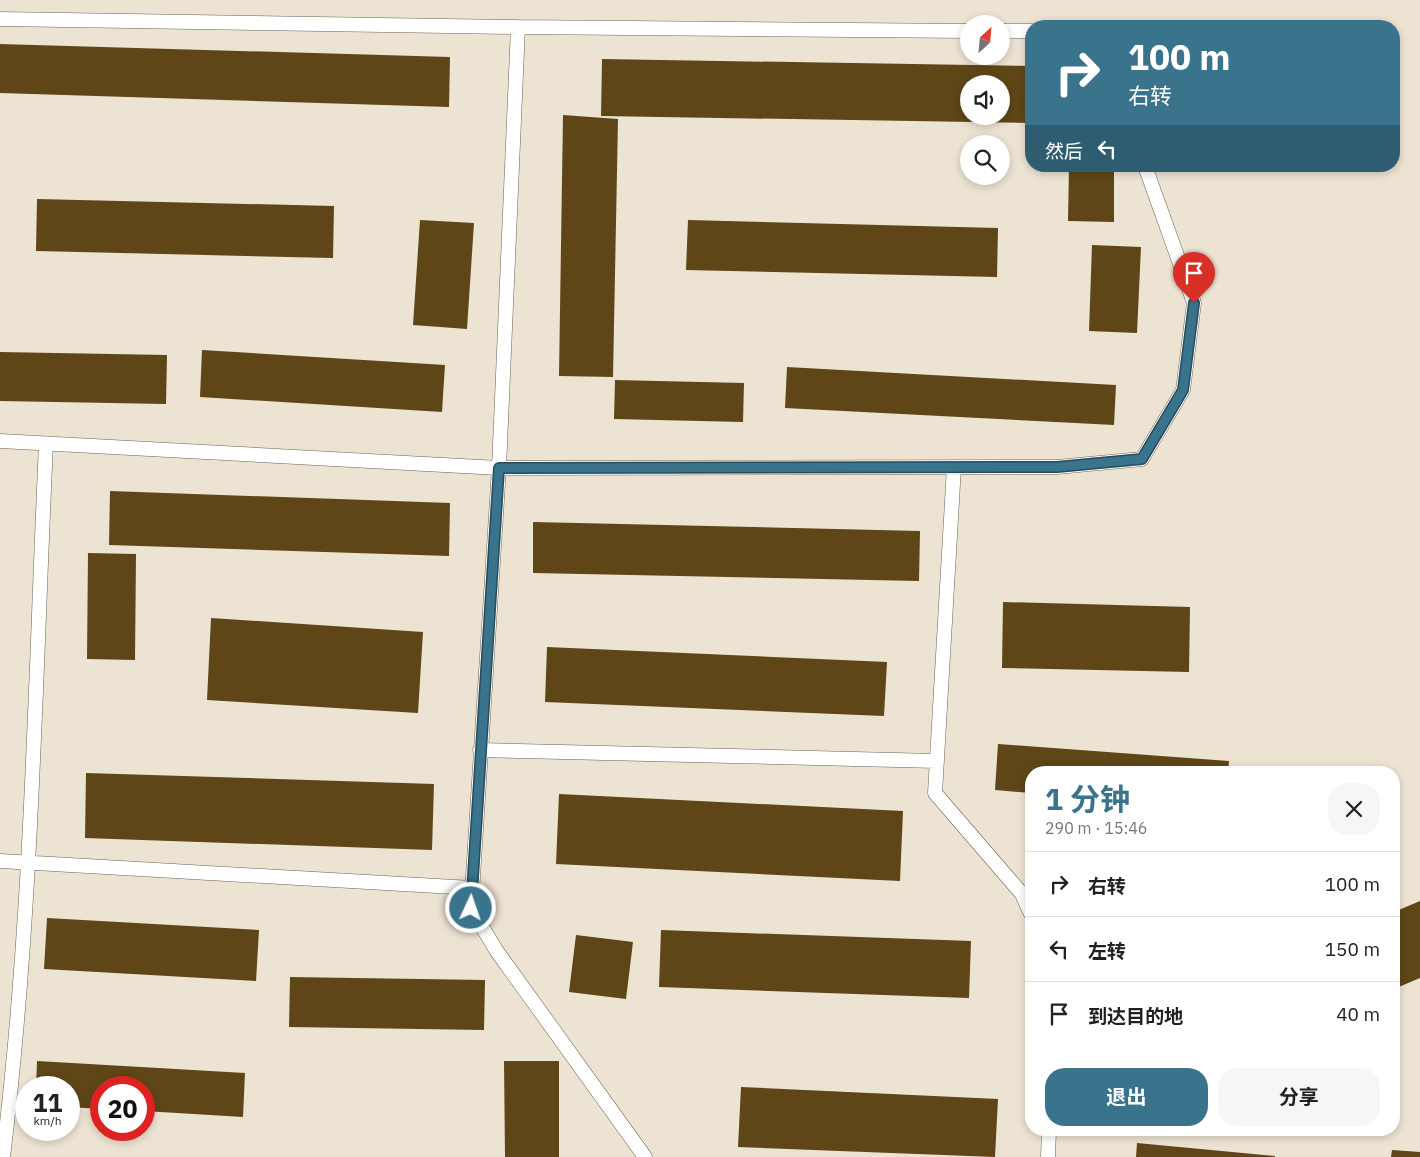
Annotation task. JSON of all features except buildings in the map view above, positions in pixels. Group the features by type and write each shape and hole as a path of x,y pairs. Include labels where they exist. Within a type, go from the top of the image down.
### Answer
{"lane":[{"path":"0,19 518,27 960,31"},
{"path":"518,27 499,468 471,908 496,950 645,1157"},
{"path":"1010,31 1025,31"},
{"path":"0,442 499,468 1057,467 1142,459 1183,390 1194,303 1147,172"},
{"path":"3,1157 10,1098 27,862 46,444"},
{"path":"954,467 935,793 1022,894 1025,901"},
{"path":"480,750 938,761"},
{"path":"0,861 472,888"},
{"path":"1048,1157 1049,1136"}],"route":[{"path":"471,908 499,468 1057,467 1142,459 1183,390 1194,303"}]}
